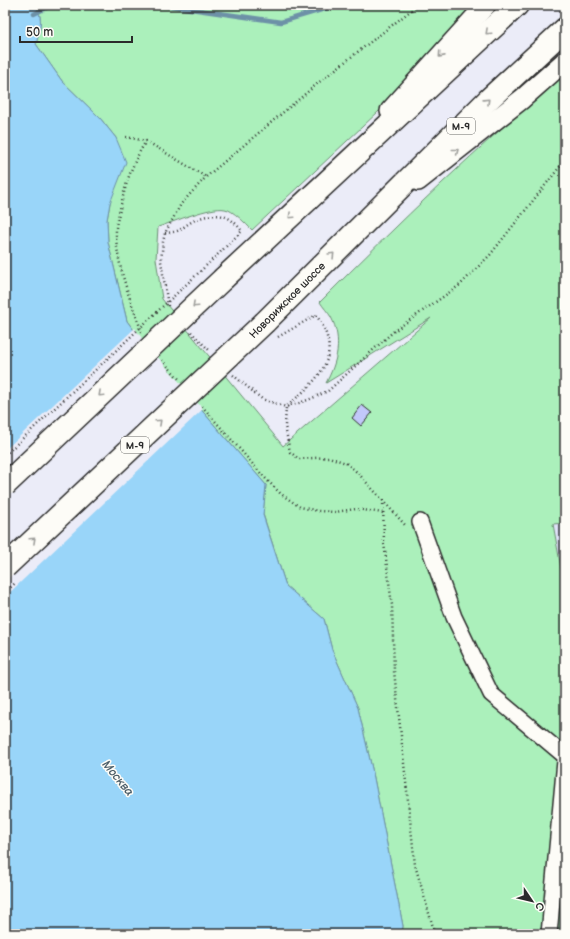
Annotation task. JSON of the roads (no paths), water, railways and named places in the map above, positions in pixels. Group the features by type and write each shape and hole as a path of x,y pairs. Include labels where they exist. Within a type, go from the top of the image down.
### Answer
{"highway":[{"path":"5,485 224,278 517,5"},
{"name":"Новорижское шоссе","path":"5,567 272,329 360,227 488,100 565,29"}],"main road":[{"path":"320,189 486,5"},
{"name":"М-9","path":"360,227 522,99 565,61"}],"lane":[{"path":"414,525 454,617 490,694 565,756"},
{"path":"549,934 565,761"}],"water":[{"name":"Москва","path":"5,5 35,5 40,15 40,29 36,44 62,81 100,118 116,138 126,162 110,203 107,220 108,242 127,321 142,341 266,485 263,515 286,586 324,619 332,650 358,708 373,773 403,926 402,934 5,934"}],"waterway":[{"path":"34,14 52,5"},
{"path":"163,5 281,22 338,5"}]}
